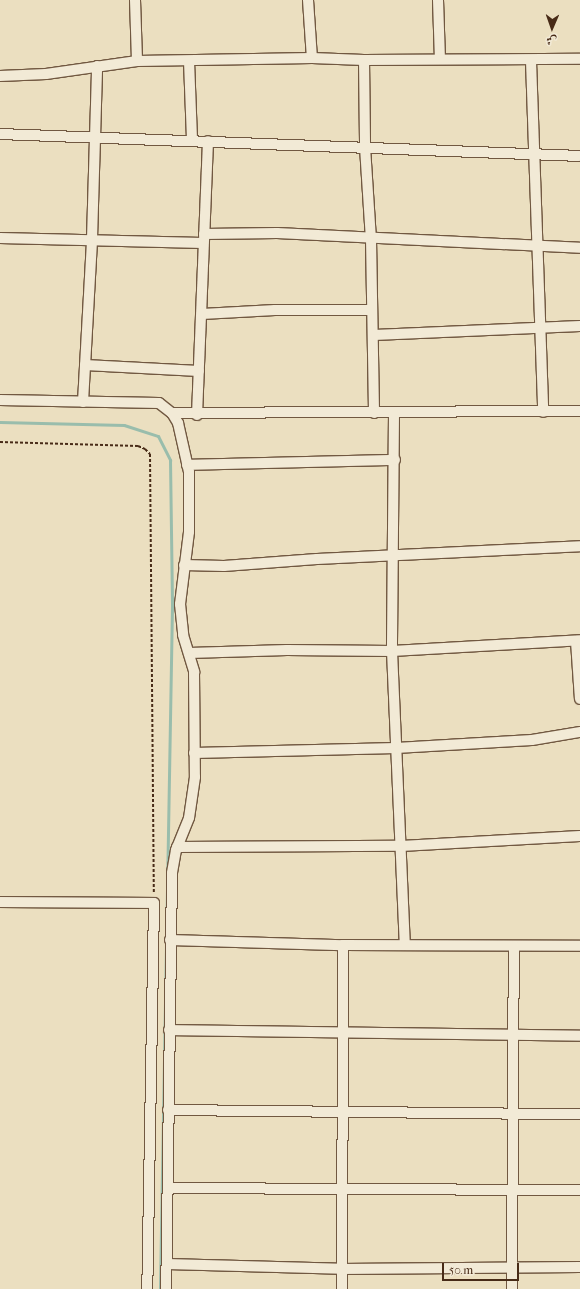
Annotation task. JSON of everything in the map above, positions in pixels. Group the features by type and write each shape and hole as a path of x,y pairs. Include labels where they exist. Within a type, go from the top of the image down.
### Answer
{"street":[{"path":"135,0 137,61"},
{"path":"308,0 312,58"},
{"path":"438,0 440,59"},
{"path":"0,76 46,74 137,61 312,58 364,60 440,59 531,61 580,59"},
{"path":"364,60 365,147 371,239 371,310 374,334 374,413"},
{"path":"189,61 192,140"},
{"path":"531,61 536,155 543,412"},
{"path":"83,402 92,239 97,66"},
{"path":"0,134 95,139 192,140 580,156"},
{"path":"197,415 208,141"},
{"path":"0,238 204,239 277,233 371,239 580,248"},
{"path":"202,314 275,310 371,310"},
{"path":"374,334 540,326 580,326"},
{"path":"86,365 199,371"},
{"path":"0,400 153,402 172,413 197,415 580,411"},
{"path":"166,1289 172,873 177,847 185,833 193,804 194,753 194,672 180,604 190,512 187,465 178,423 172,413"},
{"path":"394,414 395,460 392,651 405,944"},
{"path":"187,465 395,460"},
{"path":"184,565 224,566 393,555 580,546"},
{"path":"189,653 287,650 392,651 578,641 580,699"},
{"path":"194,753 396,748 532,740 580,732"},
{"path":"177,847 401,846 580,836"},
{"path":"0,902 154,903 147,1289"},
{"path":"170,940 343,945 405,944 580,946"},
{"path":"342,1289 343,945"},
{"path":"512,1289 514,946"},
{"path":"169,1030 343,1034 580,1036"},
{"path":"168,1110 343,1113 512,1112 580,1114"},
{"path":"168,1188 580,1190"},
{"path":"167,1264 341,1269 580,1267"}],"path":[{"path":"0,442 138,446 145,449 150,454 154,903"}],"waterway":[{"path":"0,422 124,425 158,436 170,460 172,606 160,1289"}]}
